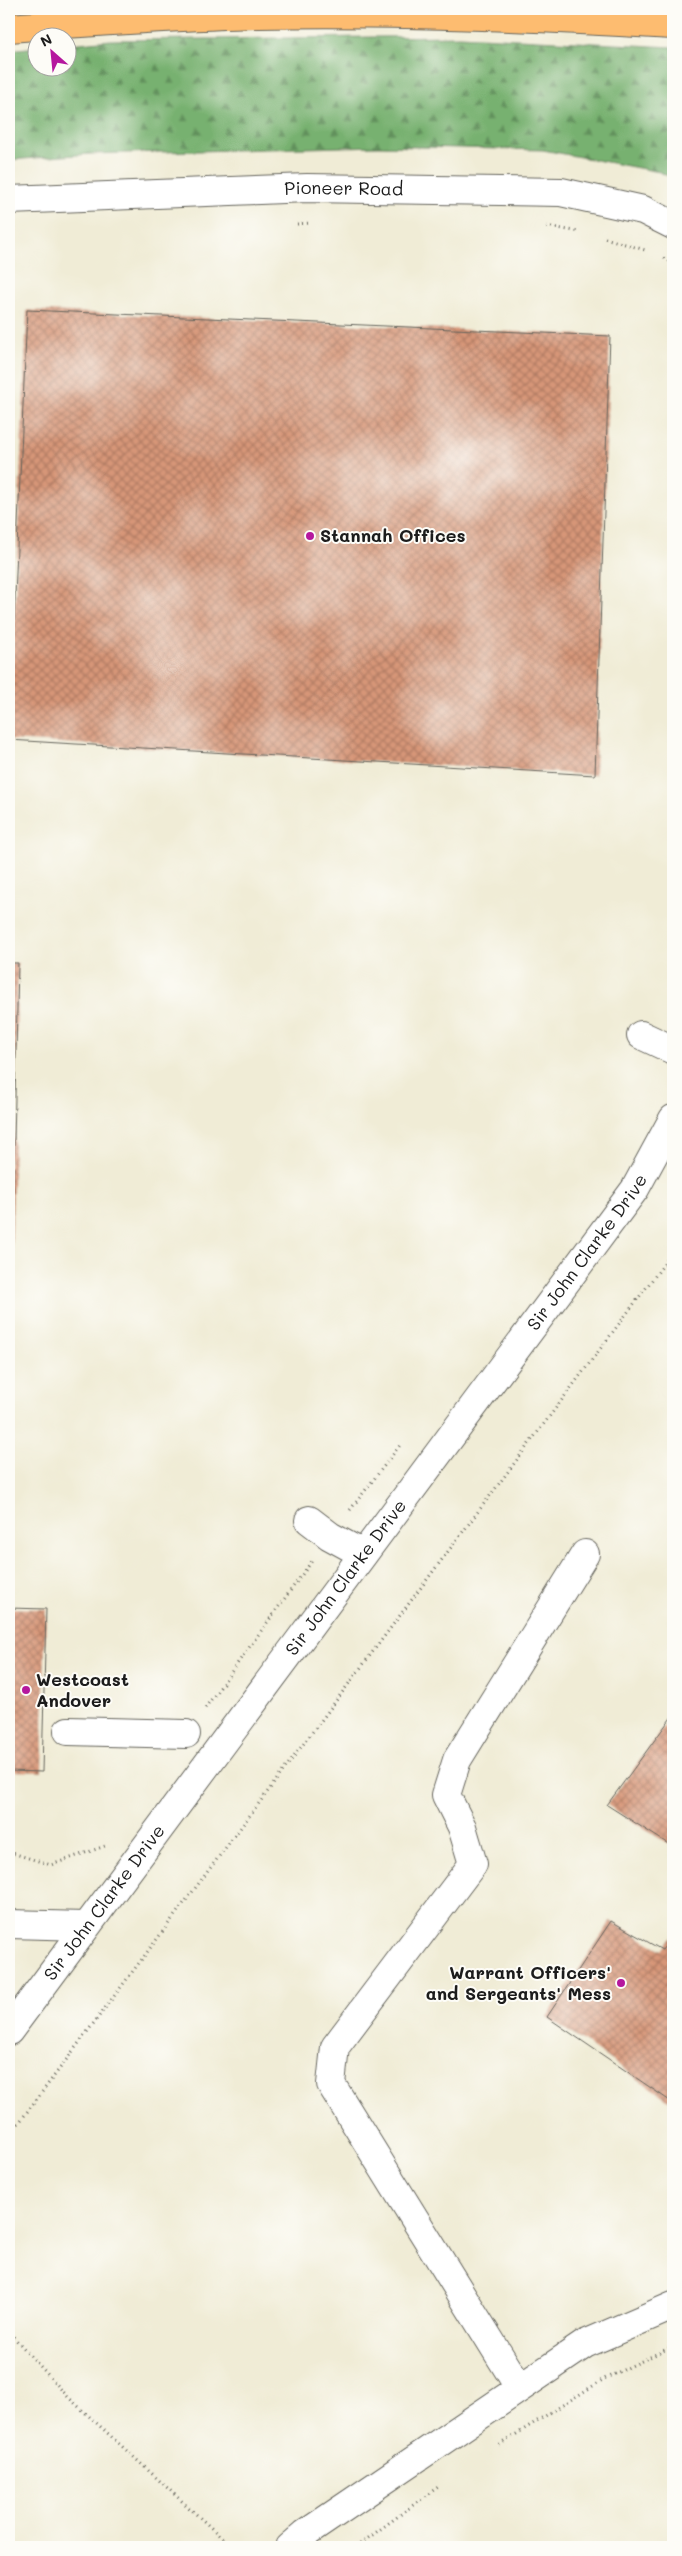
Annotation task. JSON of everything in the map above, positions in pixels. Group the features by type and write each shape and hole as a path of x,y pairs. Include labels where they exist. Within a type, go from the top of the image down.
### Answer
{"highway":[{"path":"9,28 257,14 394,13 536,17 673,25"}],"street":[{"name":"Pioneer Road","path":"9,200 307,188 560,192 643,210 673,225"},
{"path":"641,1035 673,1050"},
{"name":"Sir John Clarke Drive","path":"9,2031 85,1926 635,1189 673,1119"},
{"path":"319,1528 363,1554"},
{"path":"519,2387 331,2084 334,2047 473,1864 462,1827 446,1795 456,1760 585,1554"},
{"path":"68,1731 186,1734"},
{"path":"9,1924 85,1926"},
{"path":"303,2543 519,2387 585,2344 673,2306"}],"path":[{"path":"294,224 314,223"},
{"path":"542,226 587,233"},
{"path":"596,235 648,251"},
{"path":"656,253 673,263"},
{"path":"9,2136 673,1252"},
{"path":"186,1734 319,1528 408,1436"},
{"path":"9,1852 51,1865 105,1846 110,1838"},
{"path":"10,2333 68,2397 232,2547"},
{"path":"496,2447 604,2379 673,2346"},
{"path":"356,2547 440,2485"}],"green space":[{"path":"460,36 673,47 673,179 660,172 543,150 379,146 90,154 9,160 9,50 28,48 28,78 78,78 78,43 111,40"}],"building":[{"name":"Stannah Offices","path":"27,310 610,336 595,775 9,740"},
{"path":"9,963 18,963 10,1324 9,1324"},
{"name":"Westcoast Andover","path":"9,1608 46,1609 42,1772 9,1771"},
{"path":"673,1715 673,1847 607,1805"},
{"name":"Warrant Officers' and Sergeants' Mess","path":"611,1921 662,1950 673,1935 673,2103 547,2017"}],"place":[{"name":"Stannah Offices","path":"310,536"},
{"name":"Westcoast Andover","path":"26,1690"},
{"name":"Warrant Officers' and Sergeants' Mess","path":"621,1983"}]}
